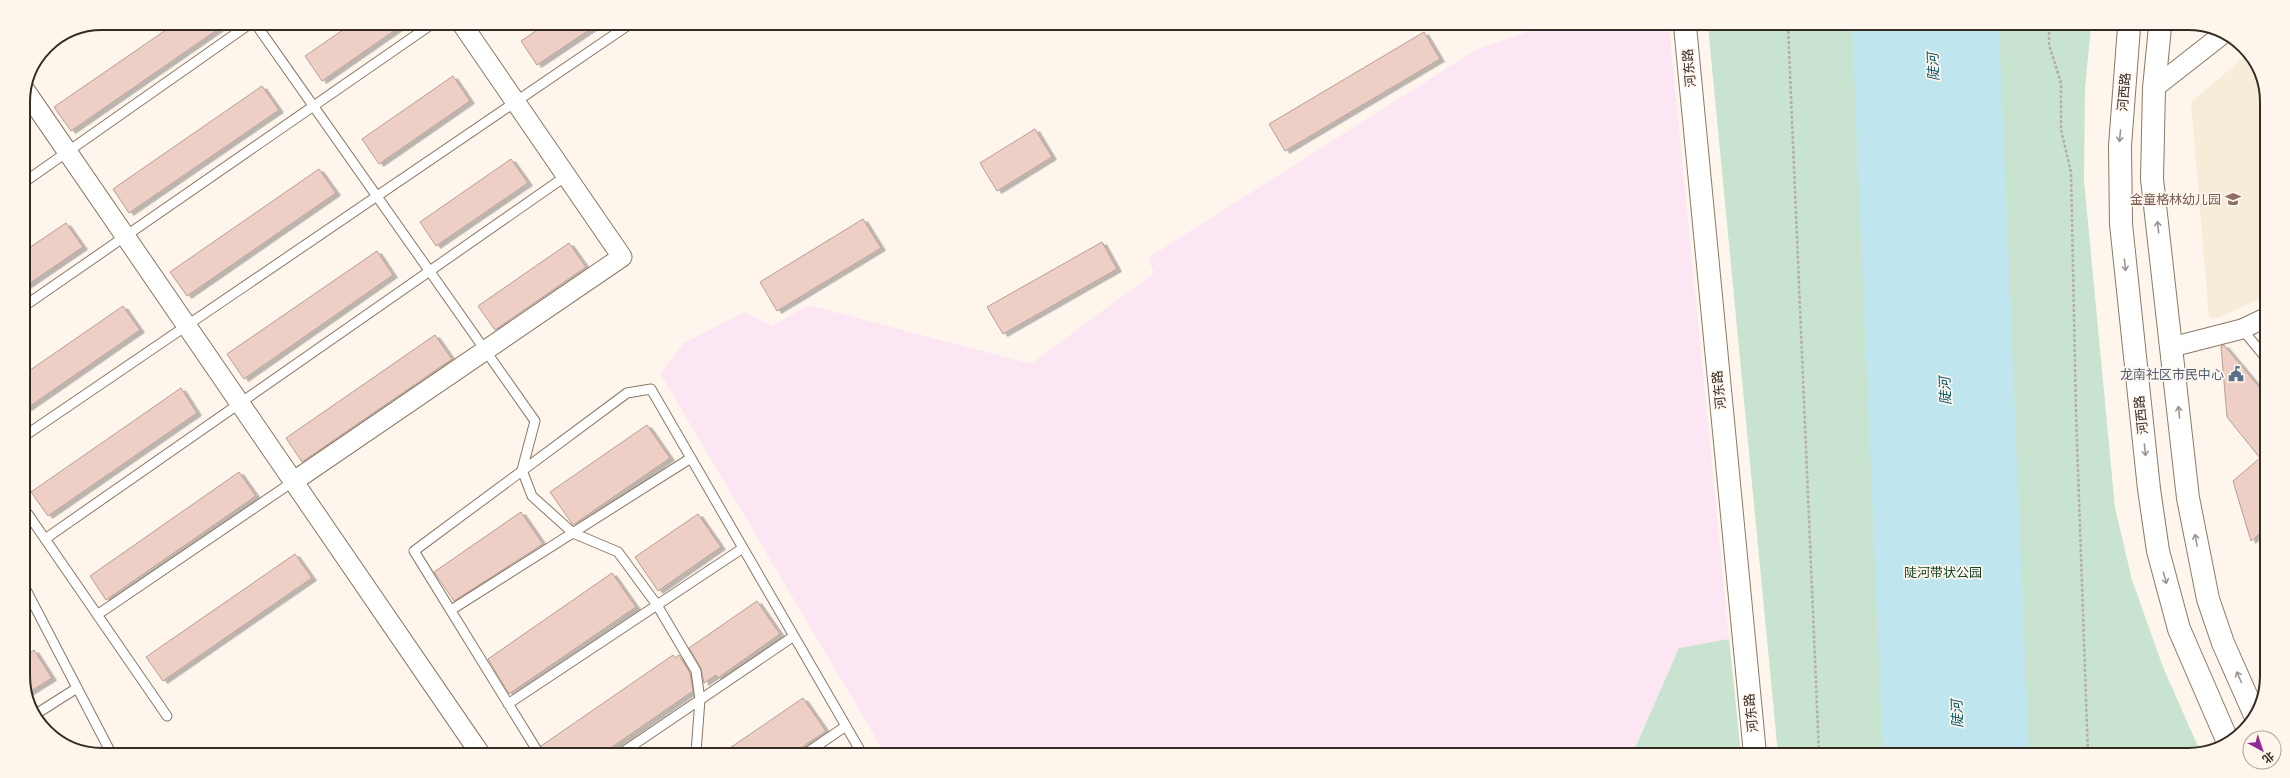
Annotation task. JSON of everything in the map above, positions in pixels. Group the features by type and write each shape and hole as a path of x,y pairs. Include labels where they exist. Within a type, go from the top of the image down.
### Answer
{"main road":[{"name":"河东路","path":"1685,30 1754,748"},
{"name":"河西路","path":"2129,30 2120,146 2121,224 2149,489 2158,551 2179,629 2226,737"},
{"path":"2160,30 2154,88 2152,179 2188,498 2208,600 2223,643 2252,709"}],"street":[{"path":"294,481 622,257 466,30"},
{"path":"2154,88 2219,37"},
{"path":"30,98 476,748"},
{"path":"2172,347 2242,329 2260,320"}],"lane":[{"path":"30,178 241,30"},
{"path":"260,30 534,421 522,470 532,496 573,533 618,552 658,605 696,671 700,700 696,748"},
{"path":"30,302 423,30"},
{"path":"30,432 621,30"},
{"path":"45,539 566,176"},
{"path":"2242,329 2260,351"},
{"path":"536,748 414,551 627,393 651,389 859,748"},
{"path":"451,610 691,458"},
{"path":"97,615 294,481"},
{"path":"30,517 167,716"},
{"path":"508,704 743,548"},
{"path":"30,598 108,748"},
{"path":"629,748 794,636"},
{"path":"40,712 77,688"},
{"path":"814,748 846,726"}],"path":[{"path":"1788,30 1819,748"},
{"path":"2049,30 2049,46 2061,83 2061,130 2071,172 2076,414 2088,748"}],"shaded area":[{"path":"1534,30 1669,30 1729,639 1679,648 1635,748 882,748 660,373 684,343 745,312 772,326 808,305 1031,364 1154,273 1148,258 1477,49"},
{"name":"金童格林幼儿园","path":"2244,57 2255,74 2260,97 2260,299 2220,317 2209,318 2191,102"}],"green space":[{"name":"陡河带状公园","path":"1708,30 2091,30 2085,88 2084,180 2115,508 2132,580 2163,667 2198,747 1777,748"},
{"path":"1729,639 1740,748 1635,748 1679,648"}],"water":[{"name":"陡河","path":"1852,30 1999,30 2029,748 1883,748"}],"building":[{"path":"166,30 217,30 71,131 54,107"},
{"path":"343,30 395,30 322,81 305,56"},
{"path":"537,30 589,30 537,65 521,41"},
{"path":"1424,32 1440,59 1285,151 1269,124"},
{"path":"453,76 470,101 379,164 362,139"},
{"path":"262,86 279,110 129,213 113,189"},
{"path":"1035,129 1052,157 997,191 980,163"},
{"path":"511,159 528,183 436,246 420,222"},
{"path":"319,169 336,193 187,296 170,272"},
{"path":"863,219 881,248 777,311 760,282"},
{"path":"66,223 83,247 30,283 30,247"},
{"path":"1102,242 1117,269 1003,334 987,307"},
{"path":"569,243 586,267 495,330 478,306"},
{"path":"377,251 393,275 244,379 227,354"},
{"path":"123,306 140,330 30,406 30,370"},
{"path":"435,335 452,359 302,462 286,438"},
{"path":"2224,345 2260,388 2260,458 2227,417 2221,346"},
{"path":"181,388 197,413 48,516 31,492"},
{"path":"647,425 670,458 573,525 550,492"},
{"path":"2260,458 2260,533 2251,541 2233,481"},
{"path":"239,472 256,496 106,600 90,576"},
{"path":"521,512 543,544 454,601 434,572"},
{"path":"698,514 721,547 658,591 635,557"},
{"path":"295,554 312,578 163,681 146,657"},
{"path":"612,573 636,607 509,694 488,659"},
{"path":"757,601 780,634 718,678 716,675 704,683 701,668 689,648"},
{"path":"34,650 52,678 31,691 30,681 30,653"},
{"path":"673,655 675,658 679,655 690,673 693,691 611,748 542,748 541,746"},
{"path":"803,698 826,731 801,748 730,748"}],"place":[{"name":"金童格林幼儿园","path":"2233,199"},
{"name":"龙南社区市民中心","path":"2236,374"}]}
